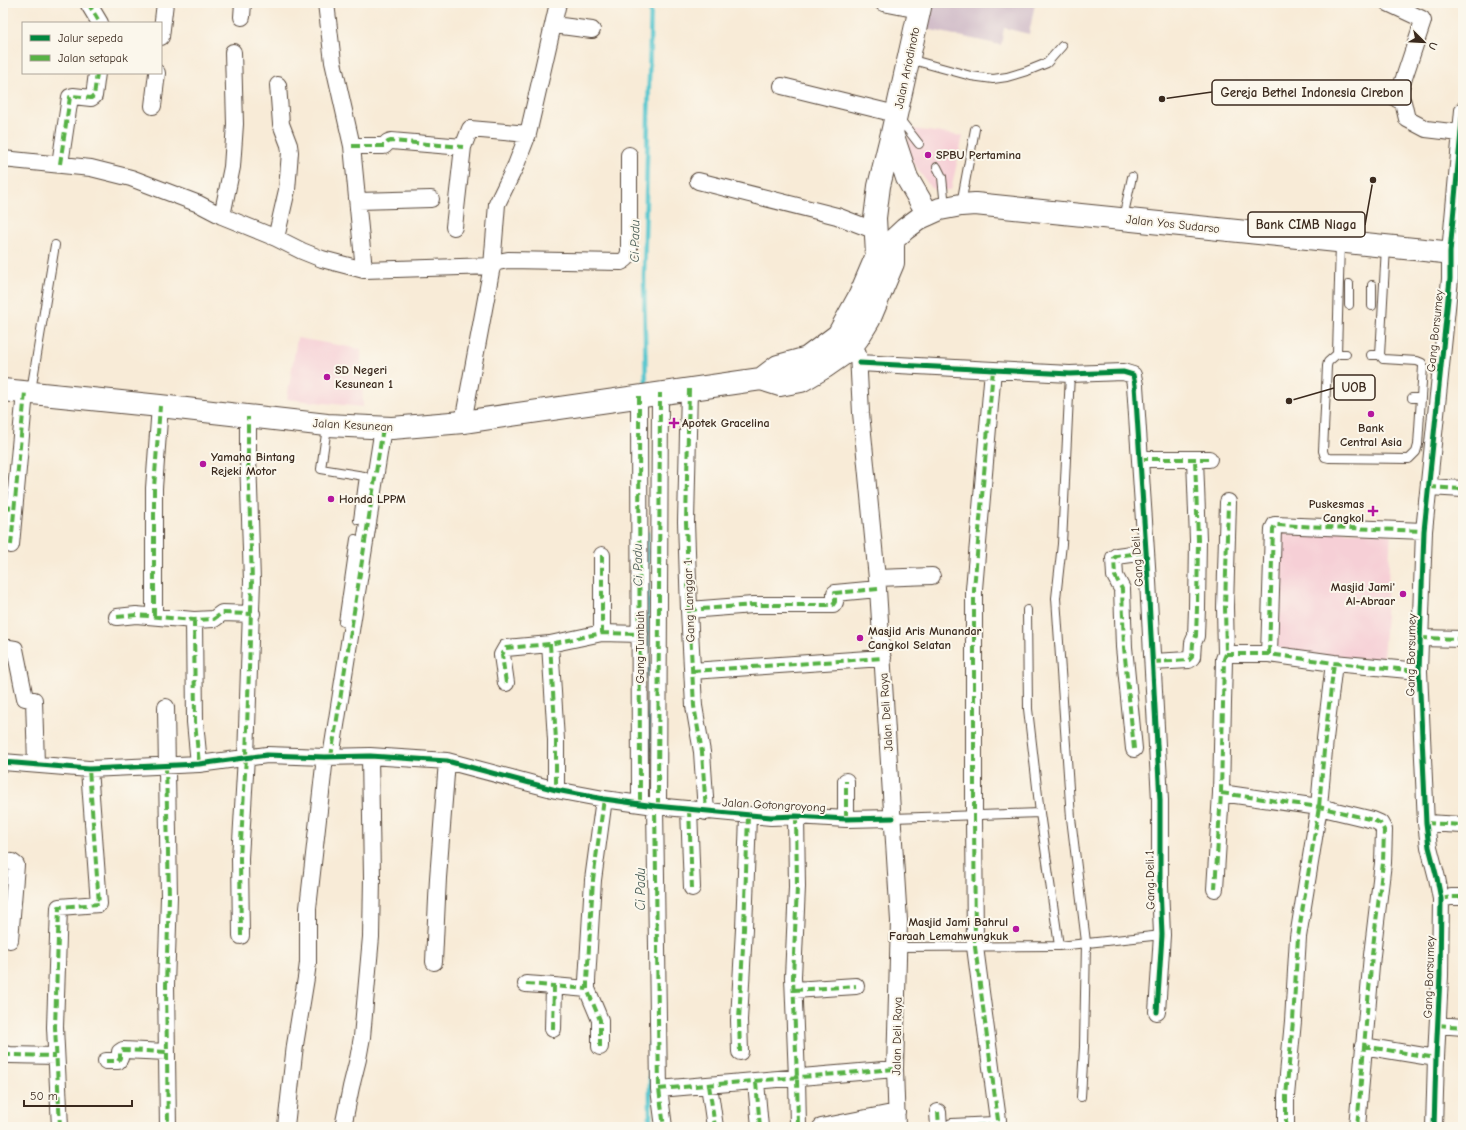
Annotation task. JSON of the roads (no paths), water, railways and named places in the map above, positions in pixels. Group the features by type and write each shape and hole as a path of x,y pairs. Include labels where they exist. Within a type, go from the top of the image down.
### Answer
{"main road":[{"name":"Jalan Ariodinoto","path":"884,235 875,218 879,186 920,7"},
{"path":"894,124 907,178 945,209"},
{"name":"Jalan Yos Sudarso","path":"945,209 975,204 1456,253"},
{"path":"884,235 905,229 920,218 945,209"},
{"path":"761,380 778,366 807,358 838,335 860,295 884,235"},
{"path":"695,389 761,380 780,385 801,381 848,351 869,320 893,263 884,235"},
{"name":"Jalan Kesunean","path":"3,390 327,425 383,428 463,422 695,389"}],"street":[{"path":"88,3 99,22"},
{"path":"162,28 165,3"},
{"path":"326,3 333,62 352,146 364,270"},
{"path":"463,422 492,266 497,204 528,134 558,3"},
{"path":"883,3 920,7"},
{"path":"1388,3 1422,19 1423,21 1397,99 1404,102 1407,119 1426,129 1460,133"},
{"path":"554,25 592,30"},
{"path":"222,216 232,167 235,124 233,52"},
{"path":"60,164 70,97 91,98 94,96 97,74"},
{"path":"153,106 157,74"},
{"path":"276,238 287,190 290,152 281,124 278,85"},
{"path":"782,86 894,124"},
{"name":"Gang Borsumey","path":"1434,1127 1436,1058 1440,1025 1440,976 1452,898 1438,878 1429,847 1431,824 1419,671 1425,638 1424,531 1450,279 1456,253 1460,133 1463,110"},
{"path":"454,227 462,147 470,129 528,134"},
{"path":"352,146 384,146 391,141 462,147"},
{"path":"3,159 91,168 131,178 199,204 222,216 322,259 364,270 492,266 498,262 508,260 621,262 628,257 629,251 629,155"},
{"path":"698,181 837,216 884,235"},
{"path":"358,201 431,199"},
{"name":"Jalan Deli Raya","path":"850,314 858,338 861,413 878,584 893,818 899,921 895,1069 897,1120"},
{"name":"Gang Deli 1","path":"859,363 1070,374 1123,372 1133,375 1135,385 1153,662 1160,800 1160,885 1162,935 1158,1012"},
{"path":"952,1127 994,1125 998,1120 975,947 974,816 974,589 993,370"},
{"name":"Gang Langgar 1","path":"695,389 686,522 694,706 702,752 706,812"},
{"path":"11,545 9,507 28,392"},
{"path":"660,393 649,804 659,1089 664,1127"},
{"name":"Gang Tumbuh","path":"639,396 640,634 649,804"},
{"path":"154,616 154,488 160,406"},
{"path":"242,936 240,858 252,614 248,417"},
{"path":"286,1126 295,1046 306,978 308,908 328,757 383,428"},
{"path":"1140,459 1202,459 1198,540 1196,636 1193,643 1192,656 1189,660 1153,662"},
{"path":"1429,487 1463,489"},
{"path":"1215,889 1221,793 1224,659 1226,654 1228,502"},
{"path":"1268,654 1273,529 1275,525 1424,531"},
{"path":"1134,749 1124,646 1122,589 1115,576 1114,558 1117,556 1146,552"},
{"path":"602,555 602,633"},
{"path":"689,610 753,605 833,605 835,602 835,593 878,584 932,576"},
{"path":"117,617 136,615 194,620 214,619 222,613 252,614"},
{"path":"194,620 195,722 199,764"},
{"path":"506,683 502,655 506,648 550,644 602,633 640,634"},
{"path":"1425,638 1463,638"},
{"path":"550,644 556,740 556,790"},
{"path":"3,650 9,648 15,649 25,698 34,700 36,764"},
{"path":"1226,654 1268,654 1334,663 1419,671"},
{"path":"692,671 882,658"},
{"path":"1286,1127 1286,1096 1298,937 1319,807 1334,663"},
{"path":"166,707 169,897 166,986 168,1127"},
{"name":"Jalan Gotongroyong","path":"3,762 90,769 199,764 267,755 328,757 370,756 447,761 556,790 604,799 706,812 771,817 796,816 846,819 893,818"},
{"path":"343,1127 362,1037 371,937 372,877 370,756"},
{"path":"434,962 438,878 447,761"},
{"path":"60,1127 55,1027 60,907 99,904 90,769"},
{"path":"846,781 846,819"},
{"path":"1221,793 1319,807 1373,820 1380,823 1384,830 1383,862 1363,1046 1357,1127"},
{"path":"600,1047 600,1020 587,988 593,880 604,799"},
{"path":"689,809 692,888"},
{"path":"740,1052 739,1020 748,816"},
{"path":"796,816 797,886 793,977 798,1127"},
{"path":"1431,824 1463,825"},
{"path":"3,861 12,862 16,865 10,940"},
{"path":"526,984 587,988"},
{"path":"553,1029 554,986"},
{"path":"794,990 856,986"},
{"path":"1440,1025 1463,1027"},
{"path":"1363,1046 1436,1058"},
{"path":"106,1061 118,1061 120,1058 120,1052 123,1050 167,1052"},
{"path":"3,1054 56,1056"},
{"path":"659,1089 756,1082 895,1069"},
{"path":"756,1082 760,1127"},
{"path":"710,1085 716,1127"},
{"path":"820,1127 897,1120"}],"lane":[{"path":"909,59 971,76 993,79 1007,77 1047,63 1062,46"},
{"path":"894,124 919,144"},
{"path":"945,209 975,129"},
{"path":"937,167 942,177 945,209"},
{"path":"1123,219 1132,177"},
{"path":"1340,241 1339,294 1342,354 1328,362 1326,366 1323,452 1325,457 1329,458 1409,459 1416,452 1416,398 1423,366 1422,363 1417,361 1383,359 1376,355 1383,296 1386,246"},
{"path":"28,392 55,245"},
{"path":"1349,284 1349,306"},
{"path":"1372,285 1372,306"},
{"path":"1339,294 1349,295"},
{"path":"1372,296 1383,296"},
{"path":"1070,374 1062,544 1056,598 1071,818 1086,942 1084,1047 1081,1097"},
{"path":"327,425 321,469 364,476 358,520"},
{"path":"343,622 356,539"},
{"path":"1027,610 1028,709 1040,813 1059,946"},
{"path":"893,818 1040,813"},
{"path":"898,947 1059,946 1162,935"}],"waterway":[{"name":"Ci Padu","path":"646,389 644,277 651,3"},
{"name":"Ci Padu","path":"647,533 650,787"},
{"name":"Ci Padu","path":"650,1043 650,1127"}],"place":[{"name":"Gereja Bethel Indonesia Cirebon","path":"1162,99"},
{"name":"SPBU Pertamina","path":"928,155"},
{"name":"Bank CIMB Niaga","path":"1373,180"},
{"name":"SD Negeri Kesunean 1","path":"327,377"},
{"name":"UOB","path":"1289,401"},
{"name":"Bank Central Asia","path":"1371,414"},
{"name":"Apotek Gracelina","path":"674,423"},
{"name":"Yamaha Bintang Rejeki Motor","path":"203,464"},
{"name":"Honda LPPM","path":"331,499"},
{"name":"Puskesmas Cangkol","path":"1373,511"},
{"name":"Masjid Jami' Al-Abraar","path":"1403,594"},
{"name":"Masjid Aris Munandar Cangkol Selatan","path":"860,638"},
{"name":"Masjid Jami Bahrul Faraah Lemahwungkuk","path":"1016,929"}]}
